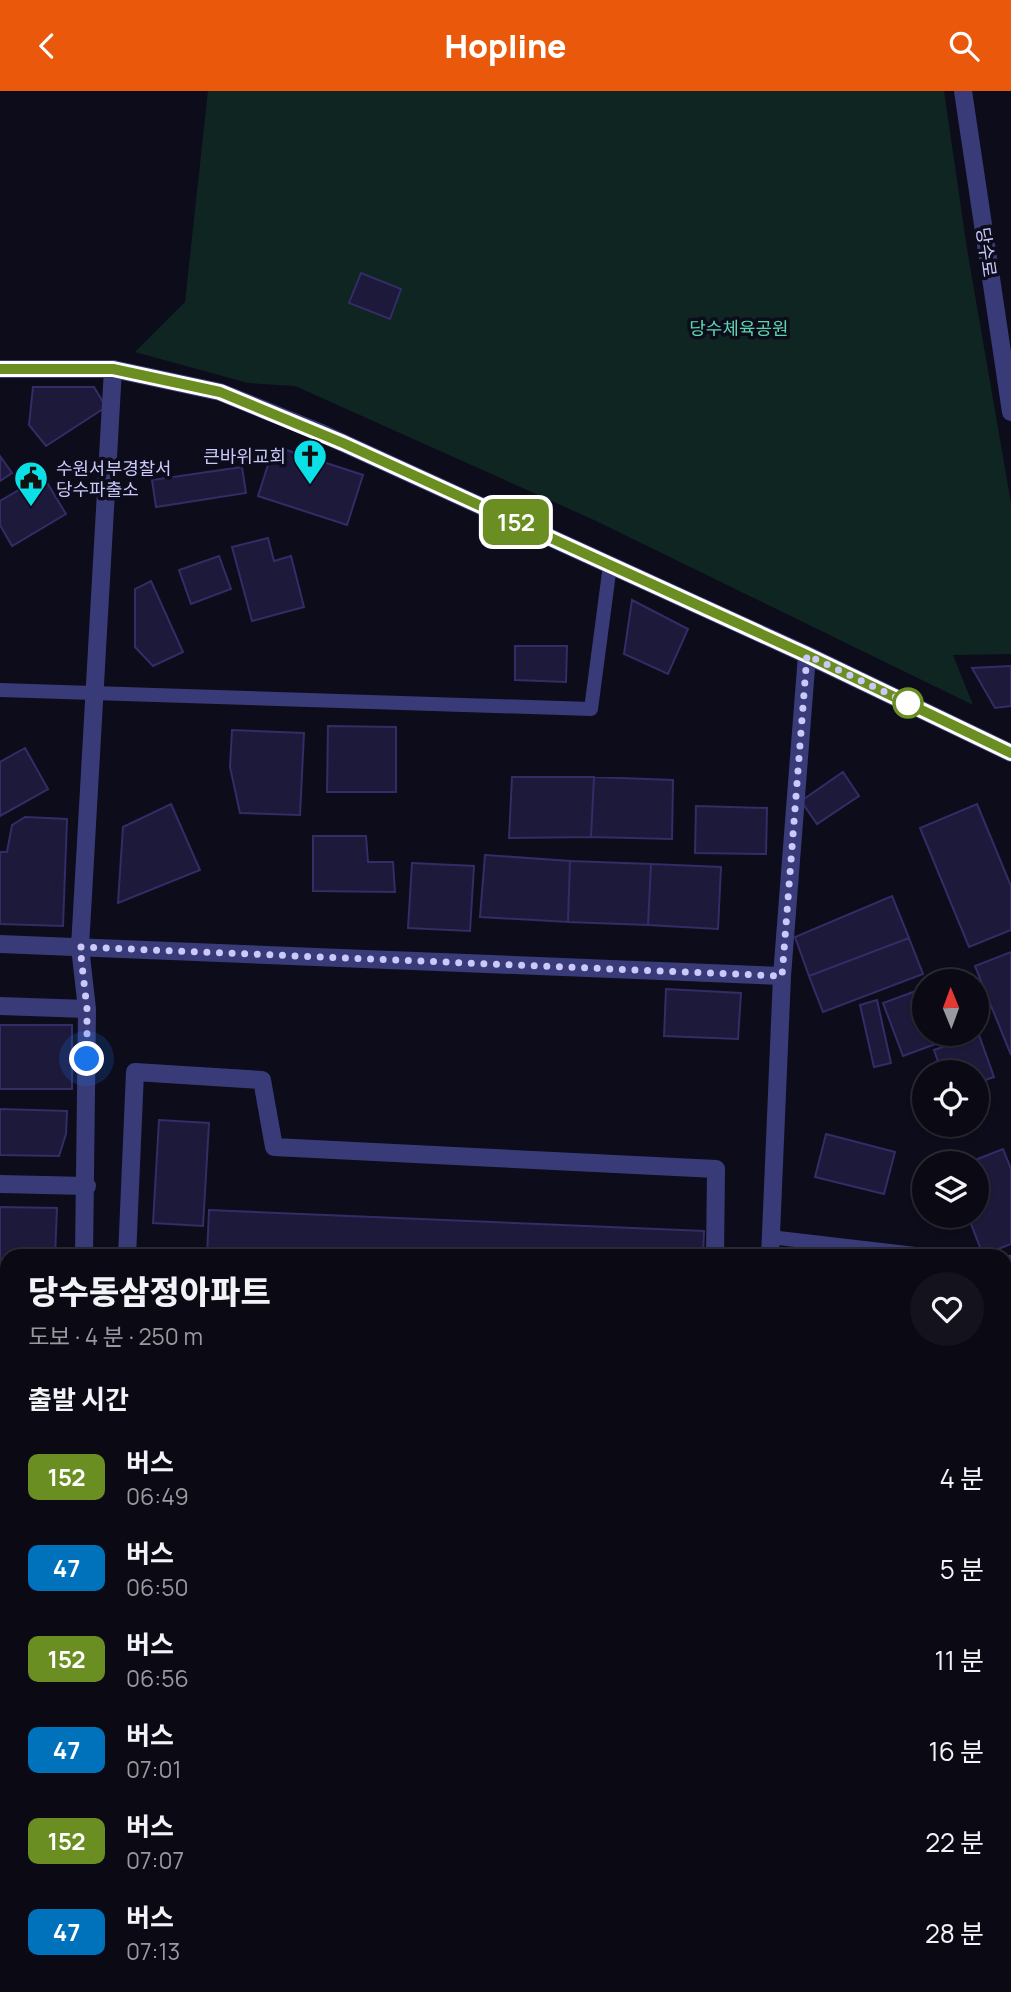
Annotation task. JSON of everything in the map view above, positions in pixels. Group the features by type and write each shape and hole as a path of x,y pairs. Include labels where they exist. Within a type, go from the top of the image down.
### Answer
{"street":[{"name":"당수로","path":"963,91 1011,412"},
{"path":"0,369 113,369 220,392 319,432 807,655 1011,753"},
{"path":"84,1249 87,1009 80,947 113,369"},
{"path":"770,1249 782,976 807,655"},
{"path":"0,944 782,976"},
{"path":"0,1006 87,1009"},
{"path":"127,1249 135,1072 262,1080 274,1147 716,1169 715,1249"},
{"path":"0,1184 87,1187"}],"lane":[{"path":"0,690 592,709 610,565"},
{"path":"769,1237 872,1249"}],"green space":[{"name":"당수체육공원","path":"208,91 944,91 967,249 1011,503 1011,654 953,655 973,705 594,520 295,386 248,383 135,352 185,302"}],"building":[{"path":"361,273 401,289 390,319 349,303"},
{"path":"33,387 94,387 106,407 46,446 29,425"},
{"name":"큰바위교회","path":"274,446 363,475 347,525 258,496"},
{"path":"0,456 12,473 0,481"},
{"path":"242,467 246,493 156,507 152,480"},
{"name":"수원서부경찰서 당수파출소","path":"43,476 66,514 12,546 0,525 0,501"},
{"path":"268,538 274,561 291,556 304,607 252,621 232,547"},
{"path":"219,556 231,589 191,604 179,570"},
{"path":"151,581 183,652 153,666 135,647 135,589"},
{"path":"632,600 688,629 668,674 624,654"},
{"path":"515,646 567,646 566,682 515,680"},
{"path":"1011,666 1011,706 995,708 972,668"},
{"path":"328,726 396,727 396,792 327,792"},
{"path":"232,730 304,733 300,815 240,813 230,767"},
{"path":"25,748 48,789 0,816 0,762"},
{"path":"843,772 859,796 817,824 801,801"},
{"path":"512,777 594,777 591,837 509,838"},
{"path":"594,777 673,780 672,839 591,837"},
{"path":"171,804 200,870 118,903 123,827"},
{"path":"977,804 1011,886 1011,930 969,947 920,828"},
{"path":"696,806 767,808 766,854 695,853"},
{"path":"25,817 67,819 63,926 0,924 0,852 7,852 12,825"},
{"path":"313,836 366,836 368,862 393,862 395,892 313,891"},
{"path":"485,855 570,861 568,922 480,917"},
{"path":"570,861 651,864 648,925 568,922"},
{"path":"412,863 474,866 470,931 408,928"},
{"path":"651,864 721,867 718,929 648,925"},
{"path":"892,896 909,938 809,976 795,937"},
{"path":"909,938 921,969 912,969 912,978 823,1012 809,976"},
{"path":"1011,952 1011,1055 989,1001 989,969 976,969 975,966"},
{"path":"666,989 741,993 738,1039 664,1036"},
{"path":"912,992 912,1047 928,1047 903,1056 883,1003"},
{"path":"877,1000 891,1063 874,1067 860,1005"},
{"path":"0,1025 72,1025 72,1089 0,1089"},
{"path":"943,1047 983,1047 988,1060 937,1060 934,1050"},
{"path":"989,1063 994,1077 989,1079"},
{"path":"0,1109 67,1111 66,1134 59,1156 0,1155"},
{"path":"159,1120 209,1123 203,1226 153,1223"},
{"path":"826,1134 895,1152 884,1194 815,1177"},
{"path":"1003,1149 1011,1169 1011,1244 998,1249 981,1249 973,1228 989,1228 989,1155"},
{"path":"0,1207 57,1208 55,1249 0,1249"},
{"path":"209,1210 704,1231 703,1249 207,1249"}],"bus line":[{"name":"152","path":"0,369 113,369 220,392 319,432 807,655 1011,753"}],"place":[{"name":"큰바위교회","path":"310,486"},
{"name":"수원서부경찰서 당수파출소","path":"31,508"}],"route":[{"path":"87,1059 87,1009 80,947 782,976 807,655 908,703"}]}
